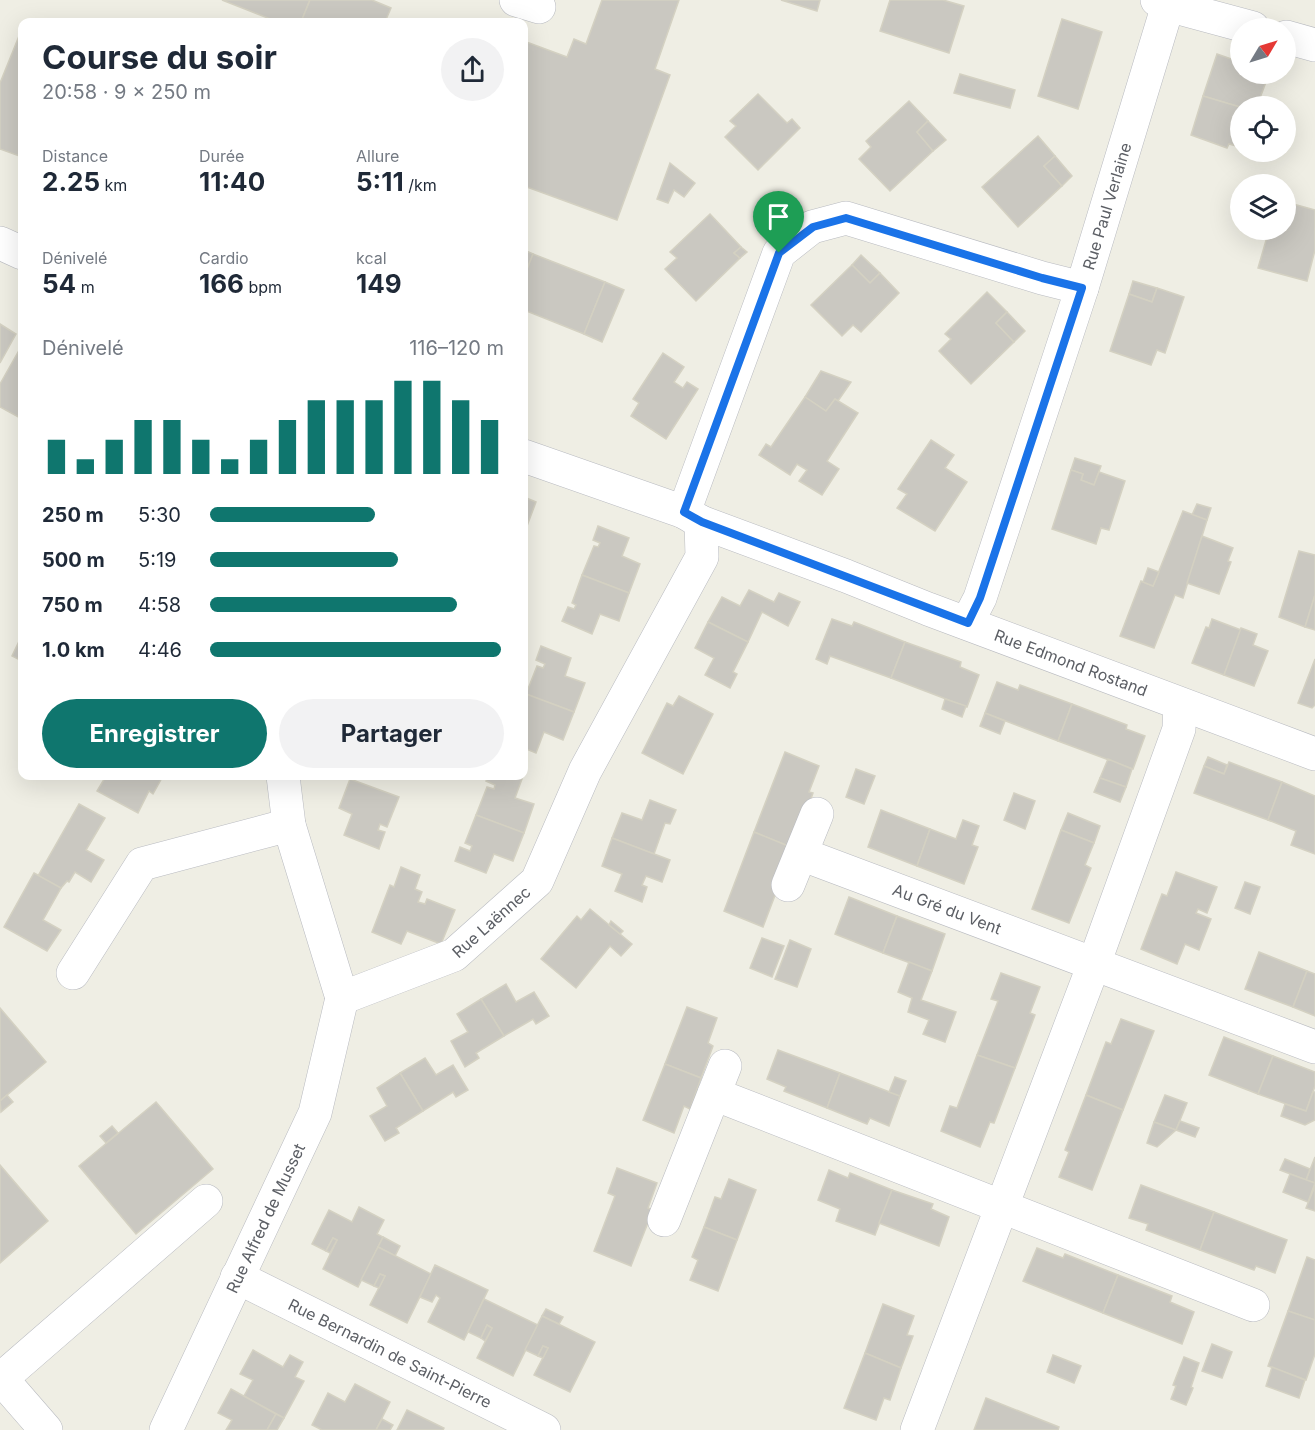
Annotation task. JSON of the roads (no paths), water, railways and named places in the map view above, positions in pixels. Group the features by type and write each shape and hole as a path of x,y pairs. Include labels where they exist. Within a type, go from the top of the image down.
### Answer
{"street":[{"path":"1163,3 1230,22"},
{"name":"Rue Paul Verlaine","path":"968,623 980,598 1082,288 1163,3"},
{"path":"1296,40 1315,45"},
{"path":"693,517 779,253 813,227 846,218 1082,288"},
{"path":"0,243 18,251"},
{"name":"Rue Edmond Rostand","path":"528,457 693,517 1315,754"},
{"name":"Rue Laënnec","path":"342,998 454,955 537,881 585,771 702,557 693,517"},
{"path":"917,1430 1094,964 1179,729 1180,704"},
{"path":"283,780 289,825 342,998"},
{"path":"788,885 817,814"},
{"path":"73,973 142,864 289,825"},
{"name":"Au Gré du Vent","path":"801,854 1315,1047"},
{"name":"Rue Alfred de Musset","path":"166,1430 315,1113 342,998"},
{"path":"664,1220 720,1080 1003,1207 1253,1305"},
{"path":"46,1430 1,1378 206,1201"},
{"name":"Rue Bernardin de Saint-Pierre","path":"237,1277 544,1430"}]}
